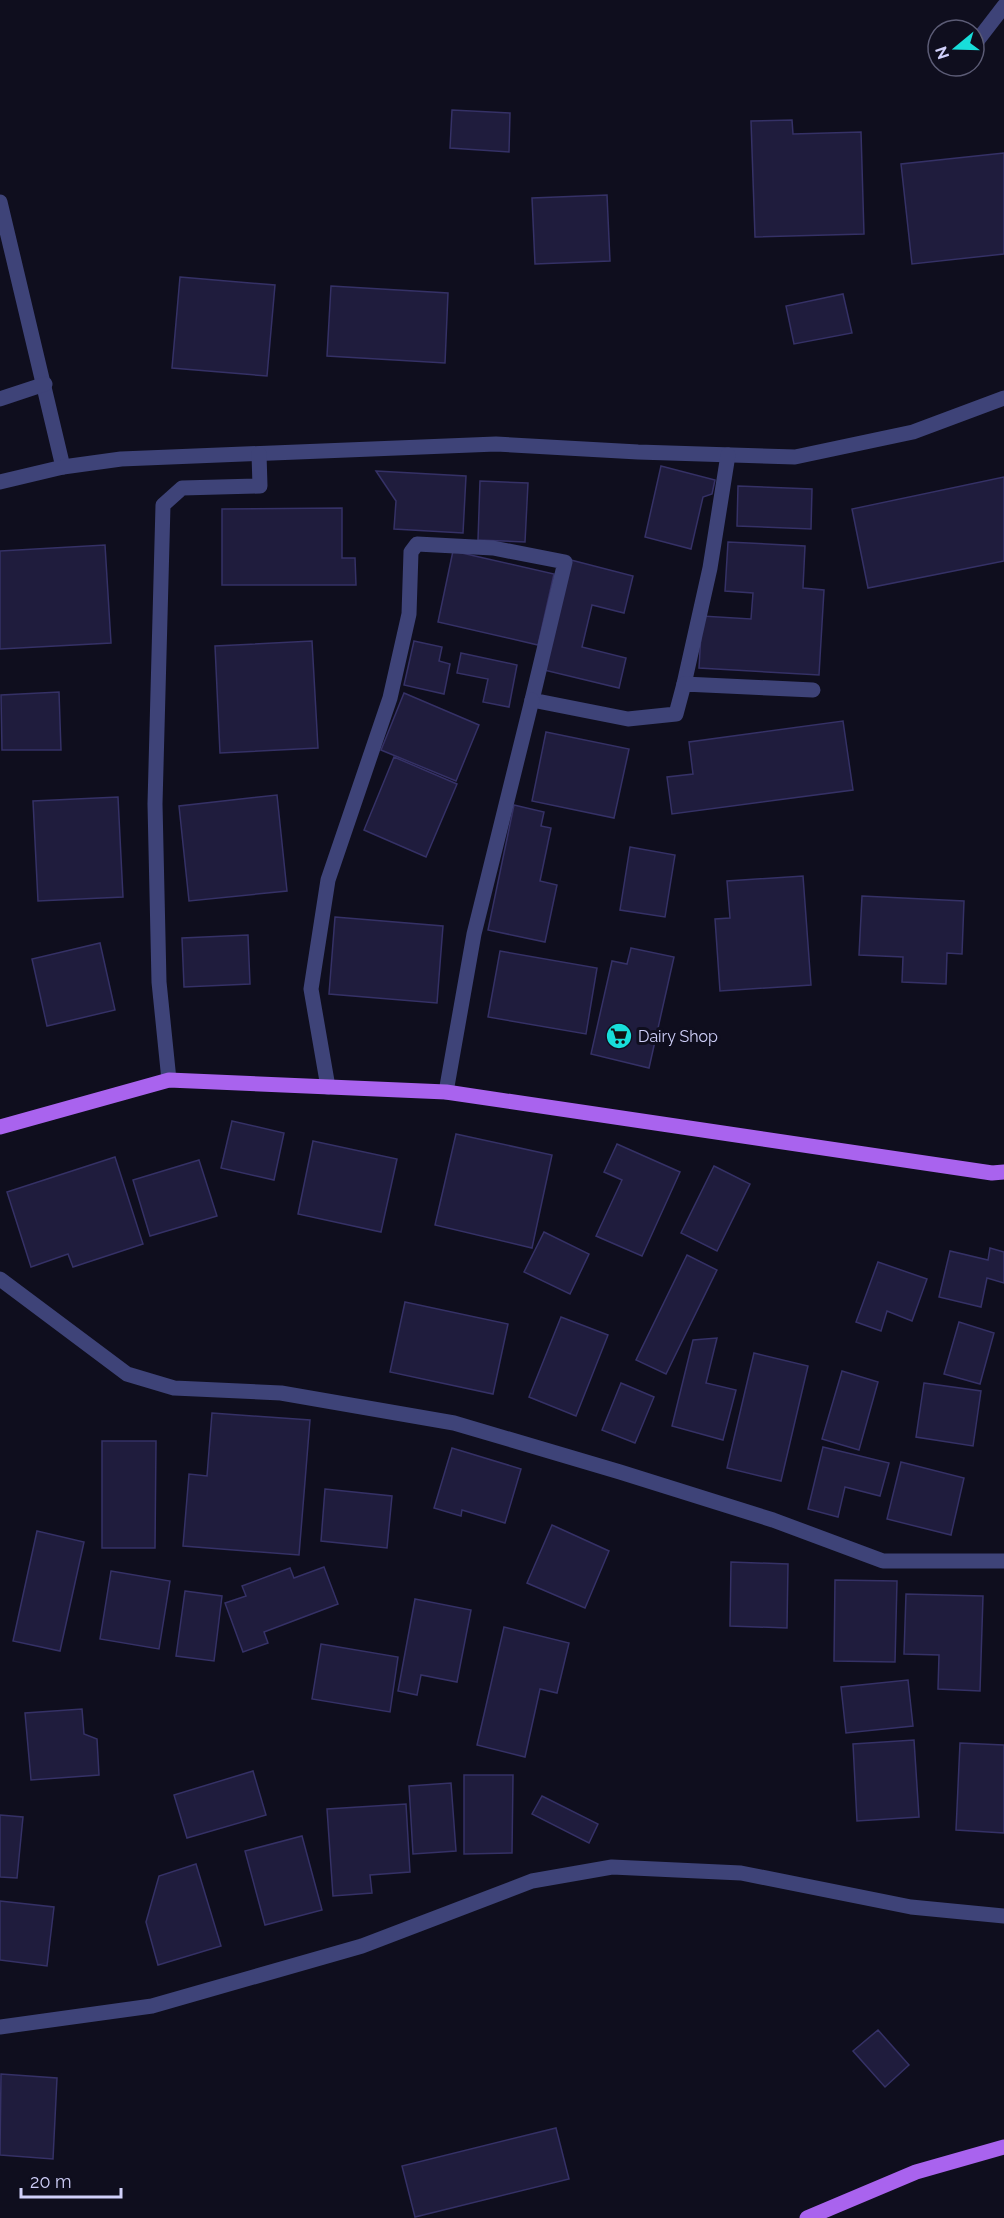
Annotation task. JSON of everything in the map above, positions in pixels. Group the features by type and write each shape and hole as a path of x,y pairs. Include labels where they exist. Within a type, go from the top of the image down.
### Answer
{"main road":[{"path":"0,1127 169,1080 446,1092 980,1172 1004,1172"},
{"path":"807,2218 916,2172 1004,2147"}],"street":[{"path":"986,29 1004,6"},
{"path":"0,202 63,467"},
{"path":"0,399 45,384"},
{"path":"0,482 63,467 122,459 496,444 795,457 913,432 1004,398"},
{"path":"169,1080 159,981 154,804 163,505 182,488 260,486 259,454"},
{"path":"532,700 628,719 676,714 710,568 728,455"},
{"path":"328,1087 311,989 326,891 390,698 409,614 411,552 417,544 493,548 565,562 474,934 446,1092"},
{"path":"684,684 813,690"},
{"path":"0,1279 127,1374 174,1388 281,1393 454,1423 773,1520 883,1561 1004,1561"},
{"path":"0,2027 152,2006 362,1946 532,1881 612,1867 741,1873 911,1907 1004,1916"}],"building":[{"path":"452,110 510,113 509,152 450,148"},
{"path":"792,120 793,134 861,132 864,234 755,237 751,121"},
{"path":"1004,153 1004,254 912,264 901,164"},
{"path":"607,195 610,261 535,264 532,198"},
{"path":"180,277 275,285 267,376 172,368"},
{"path":"331,286 448,293 445,363 327,356"},
{"path":"843,294 852,333 794,344 786,306"},
{"path":"661,466 715,480 712,494 703,497 691,549 645,537"},
{"path":"376,471 466,476 463,533 394,529 396,501"},
{"path":"1004,477 1004,561 868,588 852,509"},
{"path":"480,481 528,483 525,542 478,540"},
{"path":"738,486 812,489 811,529 737,526"},
{"path":"342,508 342,558 355,558 356,585 222,585 222,509"},
{"path":"728,542 805,546 803,588 824,590 819,675 699,668 702,616 751,619 753,593 725,591"},
{"path":"105,545 111,643 0,649 0,551"},
{"path":"453,551 554,574 538,645 438,622"},
{"path":"571,560 633,576 624,613 592,605 582,647 626,658 619,688 544,670"},
{"path":"312,641 318,748 220,753 215,646"},
{"path":"414,641 442,647 439,661 450,664 444,694 404,685"},
{"path":"461,653 517,665 509,707 483,702 488,679 457,673"},
{"path":"59,692 61,750 2,750 1,695"},
{"path":"404,693 479,725 456,781 381,750"},
{"path":"843,721 853,790 672,814 667,777 693,774 689,742"},
{"path":"546,732 629,749 614,818 532,801"},
{"path":"394,757 457,784 426,857 364,830"},
{"path":"277,795 287,891 189,901 179,806"},
{"path":"118,797 123,897 38,901 33,801"},
{"path":"514,805 544,812 541,826 551,828 540,881 557,885 545,942 488,930"},
{"path":"630,847 675,855 665,917 620,910"},
{"path":"803,876 811,985 720,991 715,919 730,918 727,881"},
{"path":"862,896 964,901 962,954 947,953 946,984 902,982 903,957 859,955"},
{"path":"335,917 443,926 437,1003 329,994"},
{"path":"248,935 250,984 184,987 182,938"},
{"path":"100,943 115,1010 47,1026 32,959"},
{"path":"631,948 674,957 649,1068 591,1054 612,961 627,964"},
{"path":"500,951 597,968 586,1034 488,1017"},
{"path":"232,1121 284,1133 274,1180 221,1168"},
{"path":"456,1134 552,1155 532,1248 435,1225"},
{"path":"313,1141 397,1159 381,1232 298,1214"},
{"path":"617,1144 680,1172 642,1256 596,1236 622,1180 604,1172"},
{"path":"115,1157 143,1244 73,1267 68,1254 31,1267 7,1192"},
{"path":"199,1160 217,1216 150,1236 133,1180"},
{"path":"714,1166 750,1184 717,1251 681,1233"},
{"path":"544,1232 589,1254 570,1294 524,1272"},
{"path":"990,1248 1004,1252 1004,1283 987,1278 981,1307 939,1297 950,1251 988,1260"},
{"path":"687,1255 717,1270 666,1374 636,1360"},
{"path":"878,1262 927,1279 912,1321 887,1311 881,1331 856,1322"},
{"path":"405,1302 508,1324 493,1394 390,1372"},
{"path":"561,1317 608,1335 576,1416 529,1397"},
{"path":"959,1322 994,1333 980,1384 944,1374"},
{"path":"717,1338 706,1383 736,1390 723,1440 672,1426 693,1340"},
{"path":"754,1353 808,1366 781,1481 727,1468"},
{"path":"842,1371 878,1382 859,1450 822,1439"},
{"path":"621,1383 654,1397 635,1443 602,1430"},
{"path":"924,1383 981,1391 973,1446 916,1437"},
{"path":"212,1413 310,1420 299,1555 183,1546 189,1474 207,1476"},
{"path":"102,1441 156,1441 155,1548 102,1548"},
{"path":"823,1447 889,1463 880,1496 845,1487 838,1517 808,1509"},
{"path":"452,1448 521,1469 505,1523 462,1510 461,1516 434,1508"},
{"path":"901,1462 964,1478 951,1535 887,1519"},
{"path":"325,1489 392,1496 387,1548 321,1541"},
{"path":"552,1525 609,1551 585,1608 527,1583"},
{"path":"37,1531 84,1542 60,1651 13,1641"},
{"path":"731,1562 788,1564 787,1628 730,1626"},
{"path":"324,1567 338,1604 264,1632 268,1643 243,1652 225,1603 246,1596 242,1586 290,1568 294,1578"},
{"path":"111,1571 170,1581 159,1649 100,1639"},
{"path":"835,1580 897,1581 895,1662 834,1661"},
{"path":"185,1591 222,1596 214,1661 176,1656"},
{"path":"906,1594 983,1596 980,1691 938,1689 939,1655 904,1654"},
{"path":"415,1599 471,1610 457,1682 421,1675 417,1695 398,1691"},
{"path":"504,1627 569,1643 557,1693 540,1689 525,1757 477,1745"},
{"path":"321,1644 398,1657 390,1712 312,1699"},
{"path":"908,1680 913,1726 846,1733 841,1687"},
{"path":"82,1709 84,1734 97,1739 99,1775 31,1780 25,1713"},
{"path":"914,1740 919,1817 857,1821 853,1744"},
{"path":"960,1743 1004,1745 1004,1833 956,1830"},
{"path":"253,1771 266,1815 187,1838 174,1795"},
{"path":"464,1775 513,1775 512,1853 464,1854"},
{"path":"451,1783 456,1851 413,1854 409,1786"},
{"path":"542,1796 598,1824 589,1843 532,1814"},
{"path":"406,1804 410,1872 370,1875 372,1893 333,1896 327,1809"},
{"path":"0,1815 23,1817 17,1878 0,1877"},
{"path":"302,1836 322,1910 265,1925 245,1851"},
{"path":"196,1864 221,1946 158,1965 146,1922 159,1876"},
{"path":"0,1901 54,1907 47,1966 0,1960"},
{"path":"878,2030 909,2065 885,2087 853,2051"},
{"path":"1,2074 57,2078 53,2159 0,2155"},
{"path":"556,2128 569,2179 415,2217 402,2166"}],"place":[{"name":"Dairy Shop","path":"619,1036"}]}
